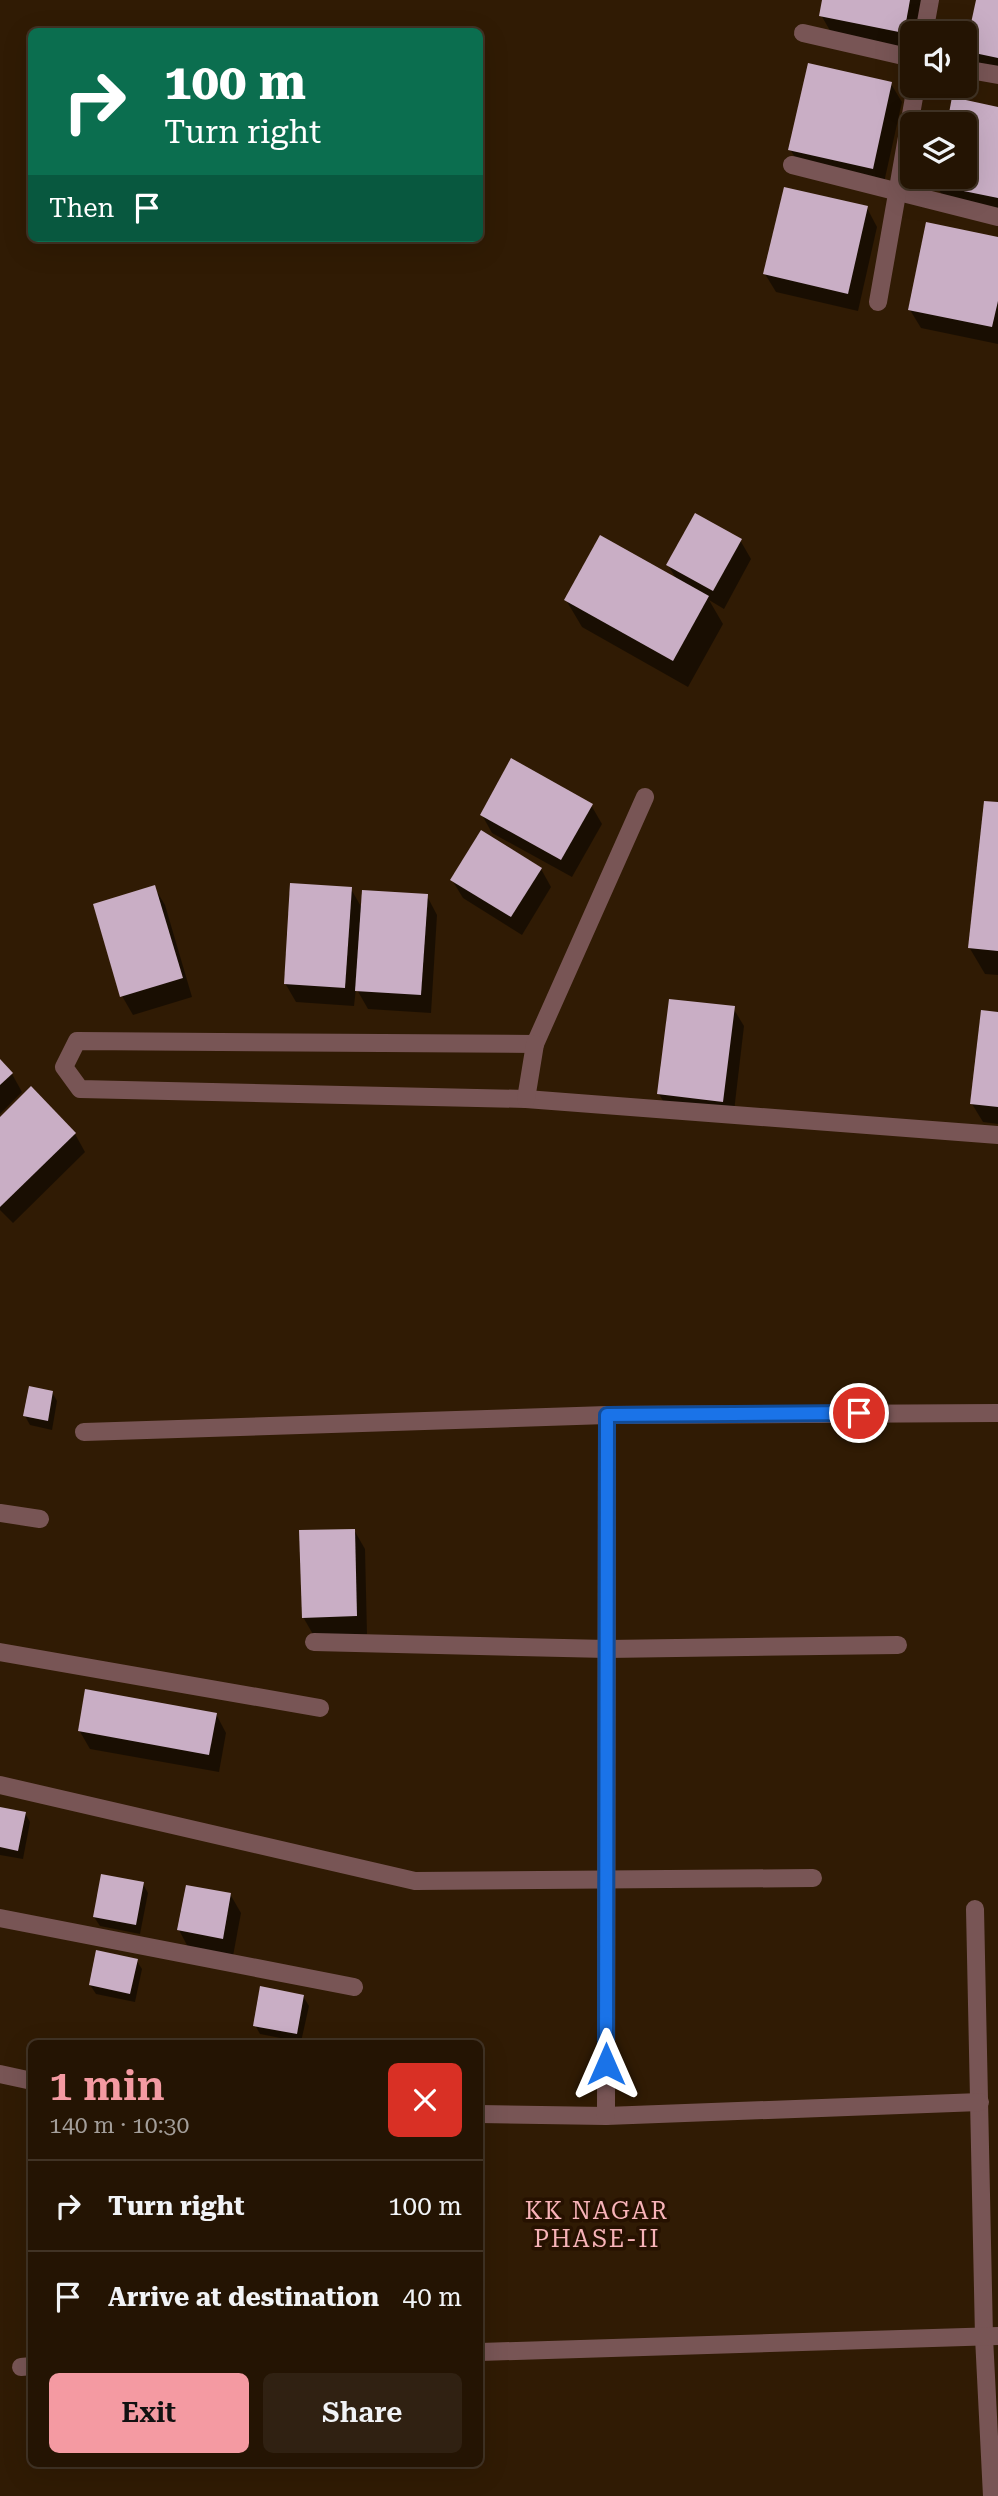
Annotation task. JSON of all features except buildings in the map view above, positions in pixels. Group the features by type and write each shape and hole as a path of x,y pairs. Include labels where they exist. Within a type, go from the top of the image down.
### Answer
{"street":[{"path":"926,21 930,0"},
{"path":"803,33 900,55"},
{"path":"977,71 998,75"},
{"path":"878,302 914,98"},
{"path":"792,165 998,217"},
{"path":"526,1099 534,1044 645,797"},
{"path":"534,1044 77,1041 64,1067 80,1089 526,1099 998,1135"},
{"path":"84,1432 607,1415 998,1413"},
{"path":"606,2116 607,1415"},
{"path":"0,1513 40,1519"},
{"path":"314,1642 607,1649 898,1645"},
{"path":"0,1652 320,1708"},
{"path":"0,1785 415,1881 813,1878"},
{"path":"975,1909 980,2102 991,2337 992,2496"},
{"path":"0,1918 354,1987"},
{"path":"0,2074 28,2080"},
{"path":"483,2114 606,2116 980,2102"},
{"path":"483,2352 991,2337"}],"district":[{"name":"KK NAGAR PHASE-II","path":"597,2225"}],"route":[{"path":"606,2064 607,1415 859,1413"}]}
